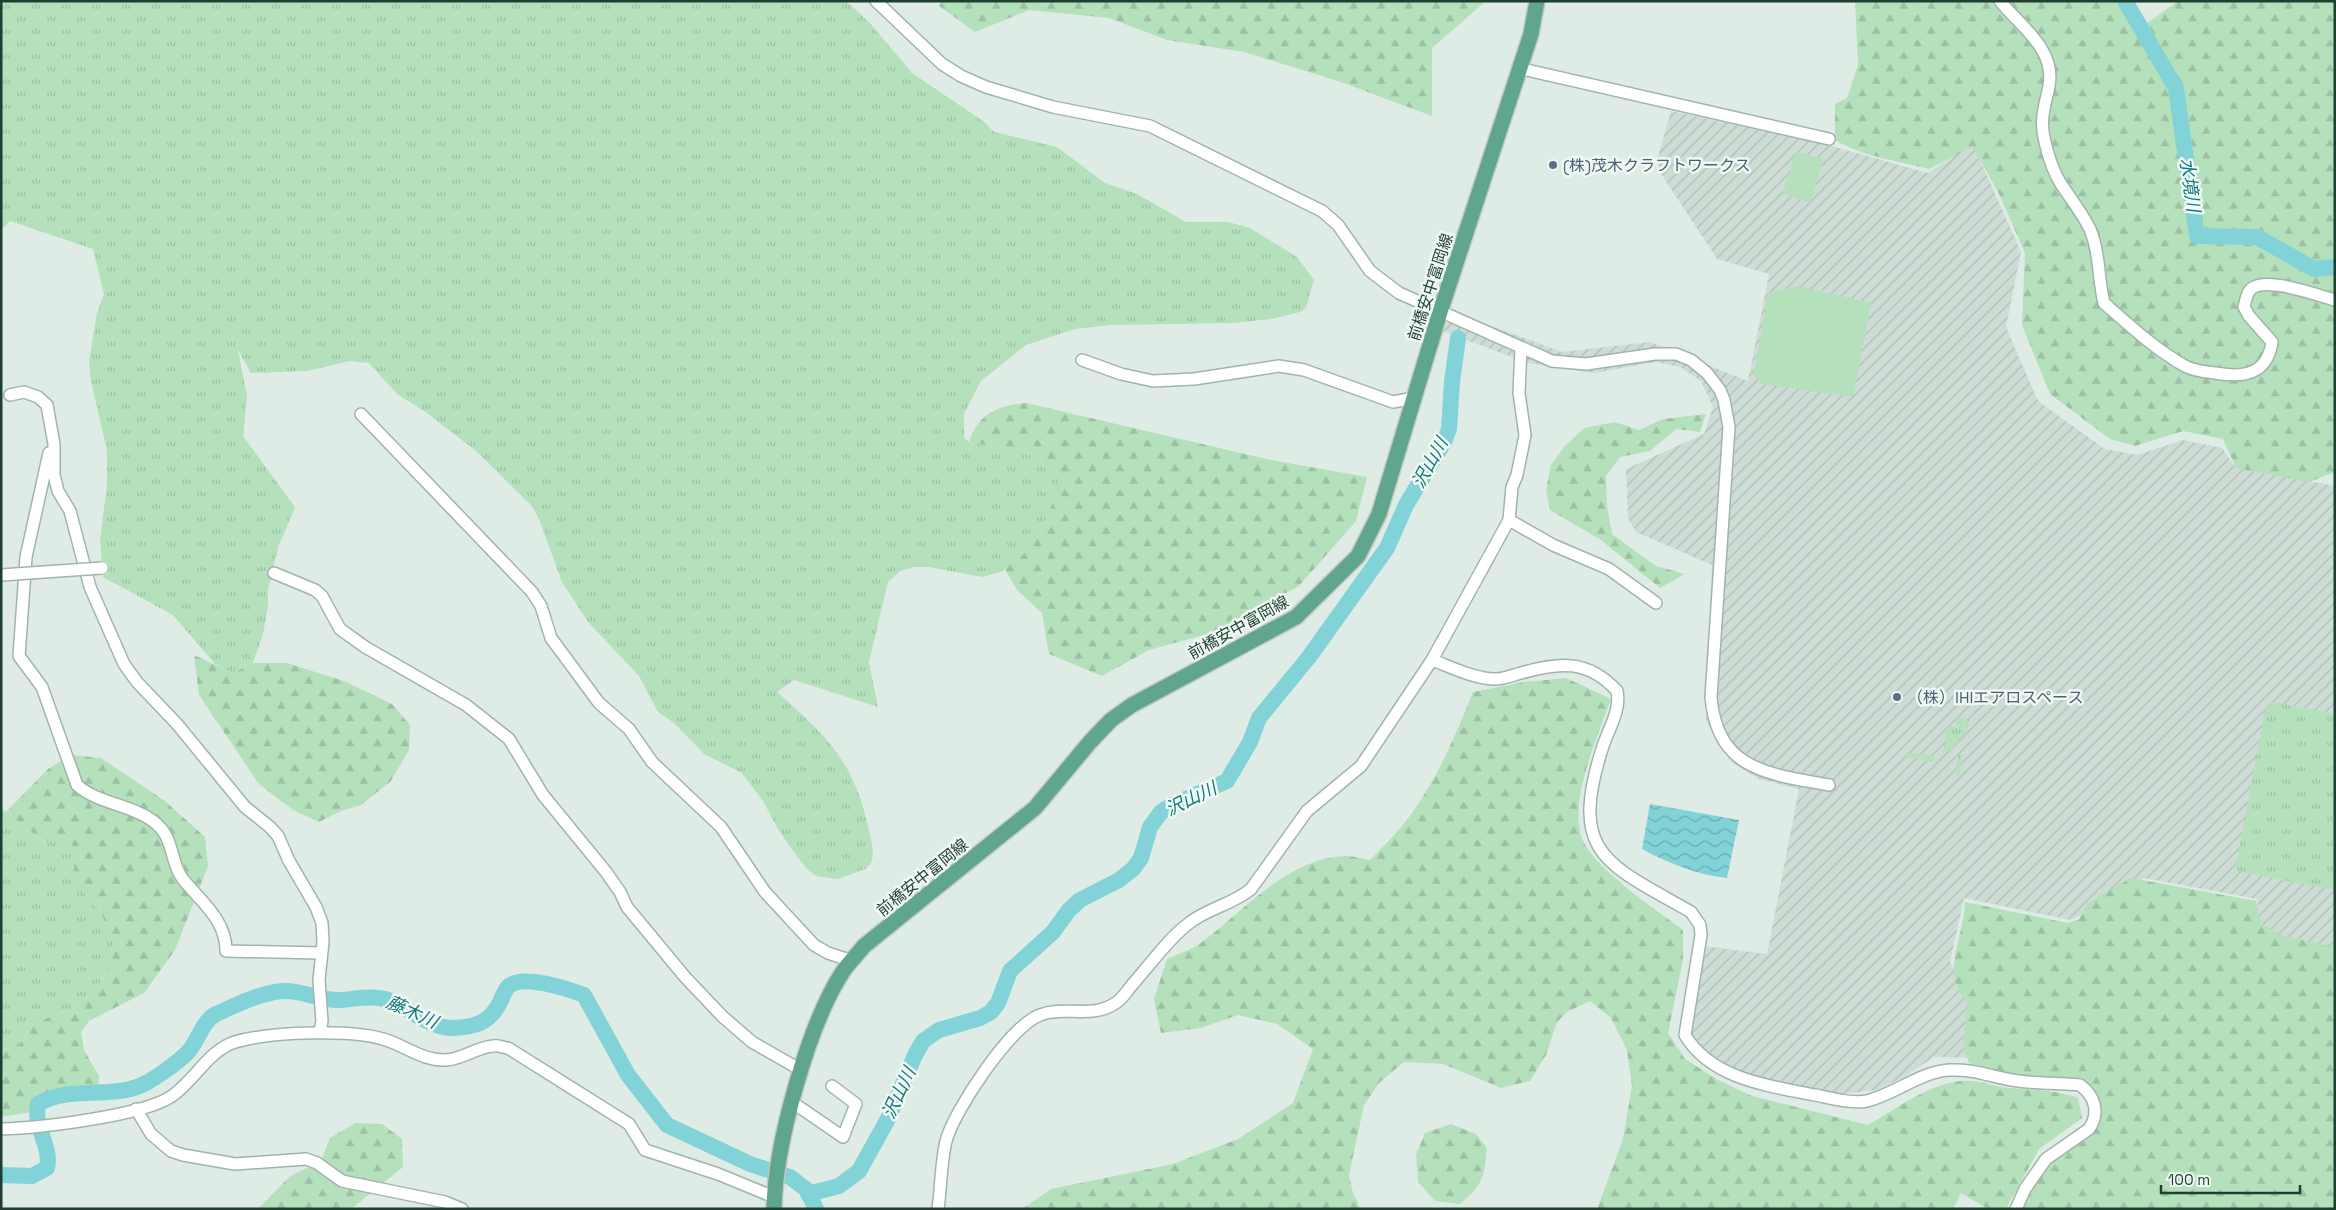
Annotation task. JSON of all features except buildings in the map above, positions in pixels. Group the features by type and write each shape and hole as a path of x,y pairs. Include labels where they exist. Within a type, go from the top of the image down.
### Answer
{"main road":[{"name":"前橋安中富岡線","path":"774,1199 779,1159 801,1070 826,1004 842,972 864,946 1035,808 1090,742 1111,720 1132,705 1296,617 1348,568 1358,556 1379,514 1440,312 1530,34 1537,1"}],"street":[{"path":"876,1 942,64 961,76 986,87 1053,107 1150,126 1307,202 1322,211 1338,225 1370,271 1383,282 1398,293 1440,312 1552,361 1586,364 1655,354 1676,354 1691,360 1707,373 1720,390 1724,400 1729,427 1712,697 1713,718 1727,748 1737,758 1752,767 1770,774 1828,785"},
{"path":"2000,1 2033,35 2050,71 2049,86 2044,102 2044,141 2060,183 2080,209 2090,231 2099,264 2101,296 2104,303 2142,336 2186,367 2238,376 2249,375 2257,369 2271,350 2272,342 2244,307 2247,294 2253,287 2263,284 2277,285 2335,300"},
{"path":"1518,68 1829,138"},
{"path":"938,1209 946,1141 955,1118 968,1094 1012,1038 1040,1015 1052,1012 1086,1013 1117,1003 1188,924 1206,912 1240,898 1251,889 1306,811 1361,766 1432,660 1509,520 1512,487 1517,475 1525,435 1519,394 1521,348"},
{"path":"1082,360 1121,374 1153,380 1194,379 1279,366 1304,370 1393,402 1414,398"},
{"path":"10,396 24,392 38,397 47,405 52,436 54,476 58,491 70,511 90,587 120,656 137,682 177,724 245,808 270,827 278,836 289,861 316,907 322,923 319,980 322,1021 320,1032"},
{"path":"361,414 532,592 541,606 551,638 599,703 629,729 652,762 721,827 765,892 814,945 828,954 852,961"},
{"path":"52,436 26,557 19,656 42,687 77,785 86,793 136,811 163,829 182,878 217,918 224,935 226,951 321,953"},
{"path":"1509,520 1553,545 1610,569 1656,603"},
{"path":"1,575 102,568"},
{"path":"274,573 315,590 322,596 340,629 365,647 456,699 509,739 544,795 606,872 620,892 627,907 685,977 723,1017 752,1042 801,1070"},
{"path":"1432,660 1497,679 1547,665 1571,664 1598,676 1617,691 1618,698 1615,715 1597,764 1589,804 1590,825 1595,844 1604,857 1628,876 1691,912 1696,917 1701,935 1685,1035 1691,1046 1716,1065 1746,1080 1781,1089 1855,1102 1867,1101 1918,1079 1946,1070 1974,1070 2013,1080 2080,1085 2089,1092 2096,1109 2089,1129 2046,1159 2025,1190 2016,1209"},
{"path":"1,1129 78,1120 136,1110 160,1103 173,1095 213,1056 233,1043 320,1032 352,1033 388,1040 421,1056 446,1060 494,1046 508,1048 630,1124 645,1150 718,1174 774,1199"},
{"path":"792,1102 843,1137 856,1104 832,1086"},
{"path":"136,1110 151,1134 171,1151 183,1155 247,1164 306,1159 317,1163 342,1181 445,1202 462,1209"}],"shaded area":[{"path":"1671,111 1828,145 1928,173 1973,144 2021,252 2006,327 2038,401 2105,449 2137,455 2183,440 2222,448 2236,468 2335,486 2335,954 2261,928 2257,899 2144,878 2071,920 1964,898 1950,962 1974,1003 1982,1058 1934,1057 1904,1077 1876,1090 1835,1095 1753,1080 1693,1044 1688,1029 1704,946 1767,954 1799,789 1759,779 1731,762 1706,721 1712,565 1636,532 1628,518 1626,469 1704,434 1713,407 1701,381 1680,367 1656,362 1594,373 1529,363 1442,331 1456,313 1562,352 1650,342 1748,381 1769,274 1717,259 1660,172 1658,157"}],"green space":[{"path":"1,1 846,1 869,22 912,73 983,121 994,132 1057,147 1105,183 1137,194 1186,222 1228,222 1250,228 1297,257 1314,280 1306,308 1300,312 1271,319 1233,323 1112,325 1075,329 1026,345 981,381 964,414 964,437 969,442 1021,450 1036,456 1060,480 1052,505 1034,542 1016,561 1004,568 1004,571 982,577 929,567 915,567 900,571 888,582 869,662 878,707 794,680 777,692 823,736 845,765 862,803 873,849 871,863 865,869 838,879 816,876 805,867 779,831 763,801 742,773 704,754 674,723 658,712 639,676 588,622 562,582 539,519 532,506 476,451 427,413 397,394 369,363 350,361 307,371 251,373 238,350 247,396 243,436 295,507 278,548 268,590 268,606 263,634 253,663 233,673 215,664 173,615 103,577 100,541 107,484 107,451 91,381 89,361 97,313 104,294 93,249 10,221 1,230"},
{"path":"942,1 1486,1 1432,48 1432,116 1341,82 1244,52 1167,40 1109,18 1029,10 975,32 939,6"},
{"path":"1855,1 2123,1 2146,24 2178,1 2335,1 2335,472 2309,482 2236,468 2223,439 2183,431 2135,446 2110,439 2050,394 2022,325 2025,253 1999,194 1973,147 1929,169 1869,155 1835,140 1835,104 1847,98 1858,65"},
{"path":"1796,152 1823,159 1811,203 1783,193"},
{"path":"1798,286 1871,303 1853,397 1762,384 1754,375 1768,293"},
{"path":"1026,403 1271,460 1367,477 1356,521 1299,586 1211,633 1149,650 1102,676 1049,654 1042,613 1017,590 1004,568 1016,561 1034,542 1047,518 1059,480 1036,456 1021,450 969,442 978,424 990,413 1006,406"},
{"path":"1706,414 1700,432 1676,429 1650,451 1620,457 1606,476 1607,506 1612,534 1656,566 1685,574 1660,588 1601,540 1550,510 1546,490 1551,465 1564,447 1584,428 1615,422 1639,430 1663,419"},
{"path":"194,655 233,673 253,663 287,663 344,681 392,704 410,725 409,750 391,781 361,805 341,811 319,822 293,810 259,784 199,695"},
{"path":"1566,678 1611,699 1593,747 1583,782 1579,816 1580,832 1585,845 1608,872 1683,930 1683,960 1668,1033 1685,1059 1718,1080 1752,1096 1868,1125 1931,1089 1958,1081 1982,1082 2005,1087 2053,1092 2078,1098 2082,1118 2039,1149 2006,1209 1988,1209 1961,1193 1953,1209 1597,1209 1623,1139 1632,1086 1627,1050 1611,1018 1590,1001 1567,1012 1557,1022 1546,1055 1530,1081 1501,1088 1443,1064 1404,1062 1379,1083 1364,1105 1349,1175 1353,1193 1361,1209 1022,1209 1051,1189 1173,1164 1238,1139 1293,1103 1313,1049 1277,1024 1238,1015 1201,1028 1161,1033 1154,999 1167,959 1198,945 1267,889 1285,876 1305,866 1325,859 1347,856 1370,860 1402,826 1427,791 1452,742 1473,692 1524,682"},
{"path":"2273,702 2335,714 2335,890 2244,873 2238,871 2236,866 2265,710"},
{"path":"1959,717 1969,720 1968,728 1957,726 1955,720"},
{"path":"1948,726 1967,730 1950,751 1947,750 1943,753"},
{"path":"1907,752 1934,756 1933,762 1907,757"},
{"path":"1959,754 1963,755 1959,775 1957,776 1955,772"},
{"path":"71,755 101,758 165,801 205,837 208,866 175,950 144,993 89,1021 81,1032 84,1050 99,1076 98,1089 38,1110 1,1116 1,1051 22,1043 35,1023 70,1009 94,992 108,970 113,941 100,911 86,895 74,872 74,850 71,841 60,836 48,841 42,840 6,812 48,769"},
{"path":"1,808 42,840 48,841 60,836 71,841 74,850 74,872 86,895 100,911 113,941 108,970 94,992 70,1009 35,1023 22,1043 1,1051"},
{"path":"2131,878 2256,901 2262,924 2284,936 2335,947 2335,1209 2021,1209 2048,1164 2094,1130 2100,1106 2092,1089 2079,1082 2012,1076 1969,1063 1963,1045 1968,1004 1960,992 1955,979 1954,967 1965,902 2068,923 2079,919 2088,903"},
{"path":"355,1123 382,1124 402,1139 403,1167 351,1209 258,1209 289,1177 321,1161 330,1138"},
{"path":"1451,1124 1476,1134 1487,1148 1481,1180 1474,1191 1460,1204 1435,1201 1418,1182 1416,1155 1425,1133"}],"water":[{"path":"1650,804 1739,820 1727,878 1683,868 1642,849"}],"waterway":[{"name":"水境川","path":"2125,1 2176,88 2197,236 2257,237 2314,269 2335,267"},
{"name":"沢山川","path":"808,1194 839,1186 859,1171 889,1117 915,1055 923,1041 939,1030 980,1018 991,1012 998,1003 1010,971 1053,932 1069,910 1080,900 1119,880 1133,869 1141,858 1150,827 1161,812 1172,805 1227,781 1250,742 1259,718 1309,657 1387,548 1406,505 1444,442 1449,429 1452,382 1458,338"},
{"name":"藤木川","path":"1,1175 32,1176 47,1168 47,1152 38,1121 38,1104 50,1098 63,1095 118,1091 132,1089 144,1084 167,1070 187,1053 211,1017 249,1000 284,991 298,992 333,1000 382,999 388,1000 436,1025 453,1028 475,1025 486,1020 491,1016 508,987 514,983 534,982 556,986 584,995 628,1075 667,1125 750,1164 790,1177 807,1190 816,1209"}],"place":[{"name":"(株)茂木クラフトワークス","path":"1553,165"},
{"name":"（株）IHIエアロスペース","path":"1897,697"}]}
